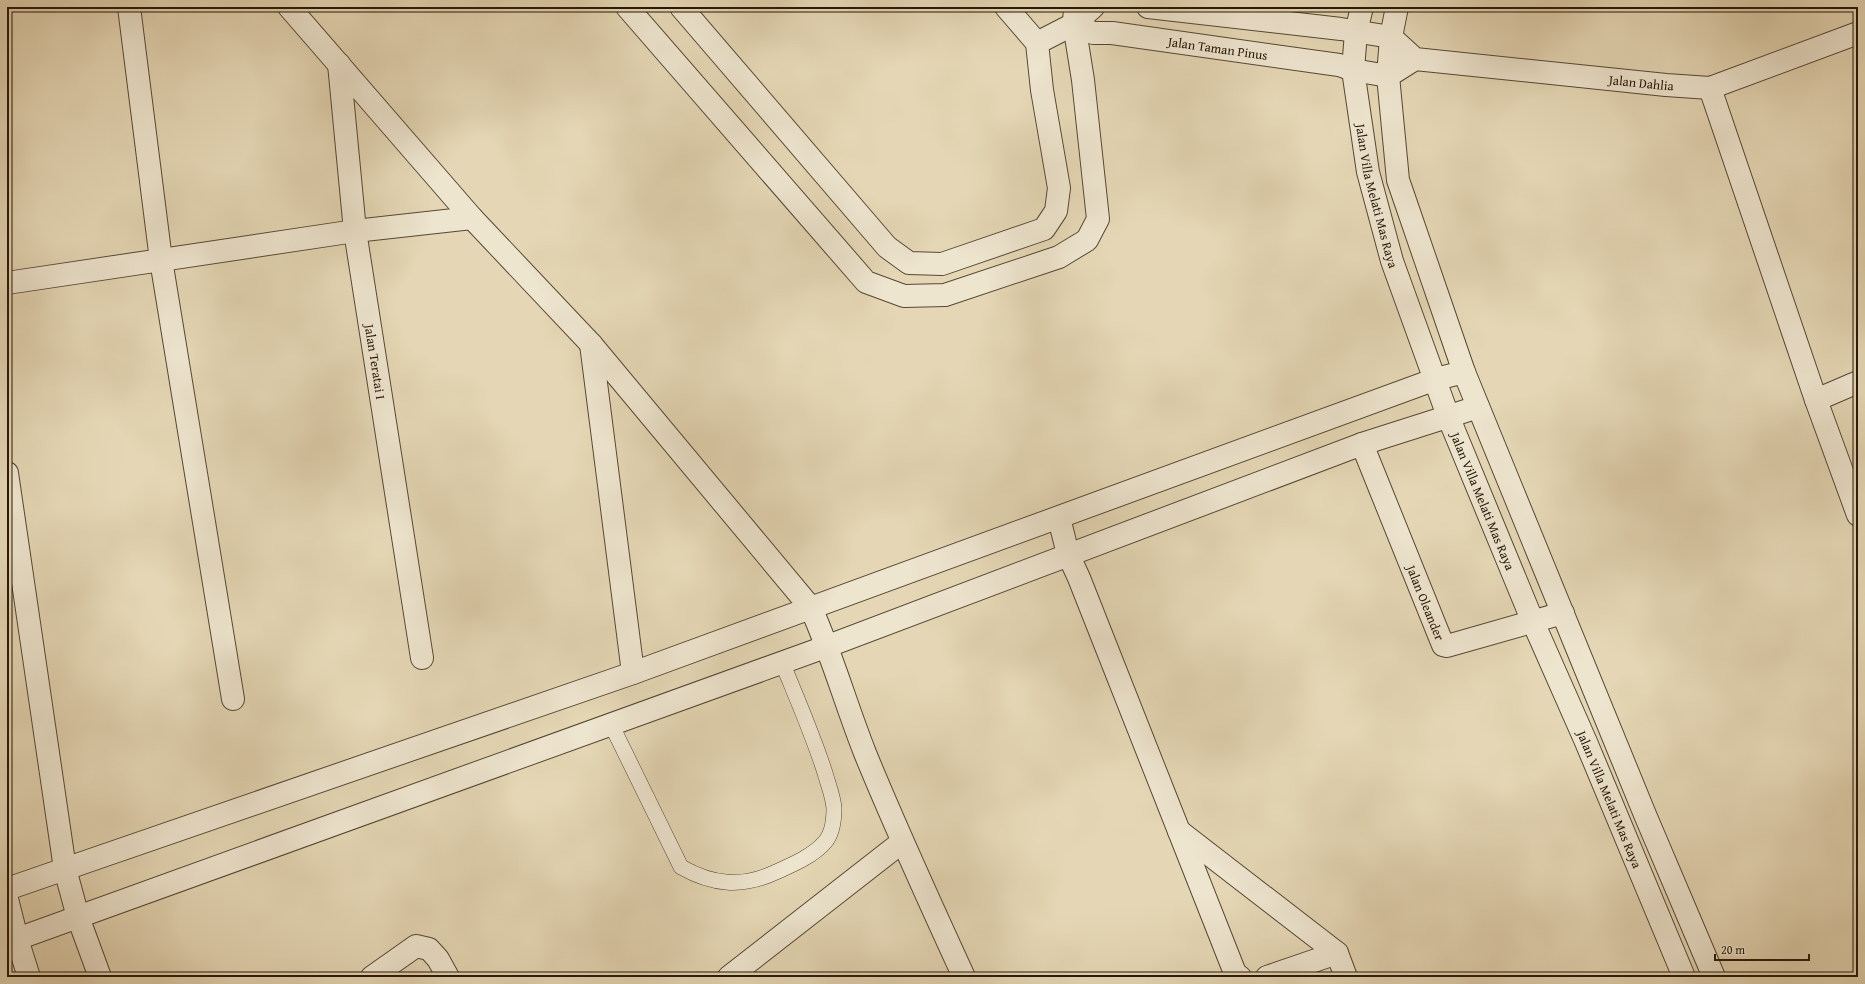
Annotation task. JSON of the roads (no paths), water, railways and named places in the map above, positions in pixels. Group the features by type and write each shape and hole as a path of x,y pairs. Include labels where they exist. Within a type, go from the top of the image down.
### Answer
{"street":[{"path":"128,7 161,260 233,699"},
{"path":"289,7 472,218 592,344 811,608 828,646 864,751 902,842 964,977"},
{"path":"627,7 866,282 904,296 945,295 1060,257 1087,240 1098,219 1083,80 1074,15"},
{"path":"680,7 887,247 909,263 942,264 1044,229 1056,211 1059,188 1042,90 1037,42 1006,7"},
{"path":"1037,42 1074,15 1092,7"},
{"path":"1148,7 1342,29 1391,37 1415,59 1388,76"},
{"name":"Jalan Villa Melati Mas Raya","path":"1362,7 1356,32 1353,70 1368,172 1392,261 1436,379 1448,416 1533,622 1586,742 1684,977"},
{"name":"Jalan Villa Melati Mas Raya","path":"1397,7 1391,37 1388,76 1398,180 1464,372 1646,817 1714,977"},
{"name":"Jalan Taman Pinus","path":"1074,15 1093,33 1112,33 1339,65 1353,70 1388,76"},
{"name":"Jalan Dahlia","path":"1415,59 1650,84 1710,88 1858,33"},
{"name":"Jalan Teratai I","path":"339,64 355,230 422,658"},
{"path":"1710,88 1816,400 1858,515"},
{"path":"7,283 355,230 472,218"},
{"path":"592,344 634,672"},
{"path":"7,889 634,672 1436,379 1464,372"},
{"path":"1816,400 1858,382"},
{"path":"17,939 828,646 1362,444 1478,407"},
{"name":"Jalan Oleander","path":"1362,444 1442,644 1447,646 1563,614"},
{"path":"7,473 65,869 78,918 100,977"},
{"path":"1059,518 1068,554 1082,585 1235,973 1240,977"},
{"path":"1178,830 1337,953 1346,977"},
{"path":"729,977 902,842"},
{"path":"7,899 17,939 29,977"},
{"path":"372,977 416,946 429,949 438,959 448,977"},
{"path":"1267,977 1337,953"}],"lane":[{"path":"611,724 681,867 698,877 720,882 741,882 774,873 804,858 826,842 833,826 834,807 820,759 782,662"}]}
